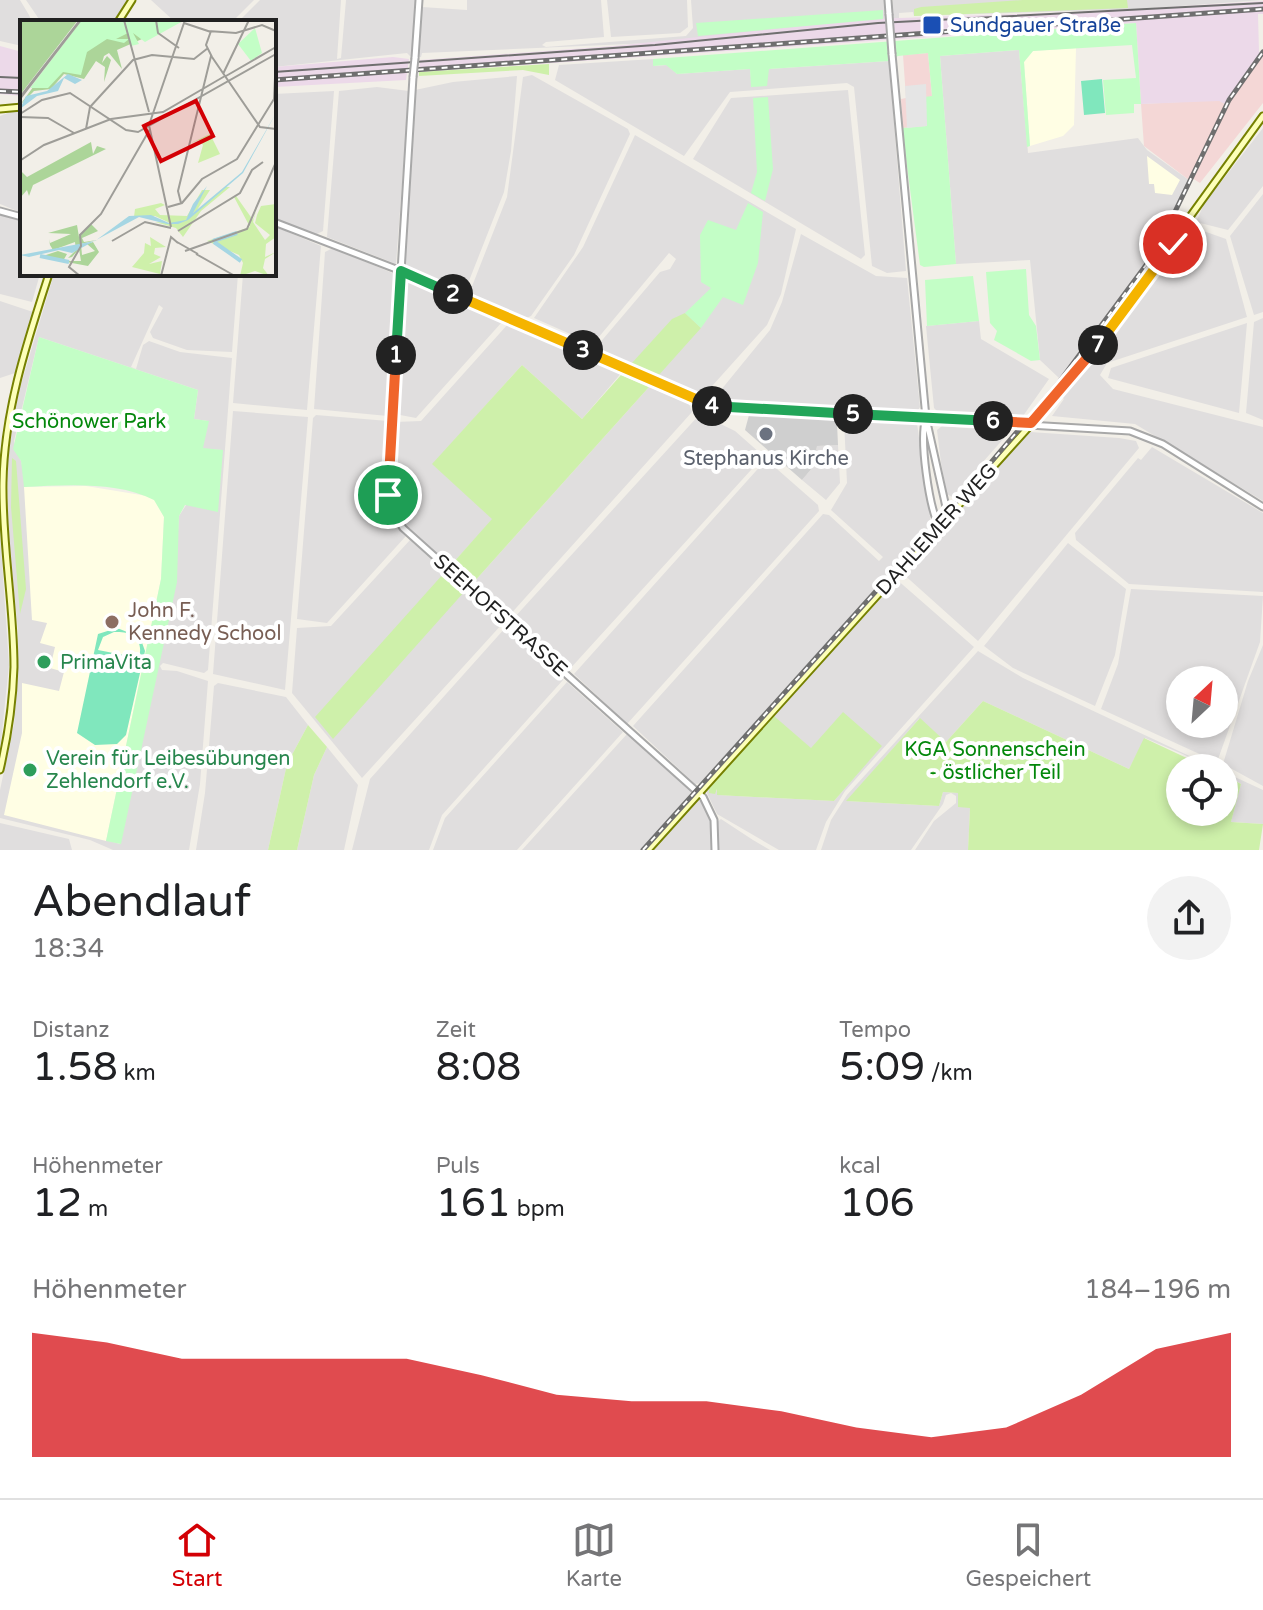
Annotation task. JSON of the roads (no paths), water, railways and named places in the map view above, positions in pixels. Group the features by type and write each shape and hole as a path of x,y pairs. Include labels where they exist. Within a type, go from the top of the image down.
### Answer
{"main road":[{"path":"119,20 132,0"},
{"path":"0,109 20,107"},
{"name":"DAHLEMER WEG","path":"648,850 1102,341 1263,116"},
{"path":"0,770 14,674 3,524 6,441 17,380 48,276"}],"street":[{"name":"SEEHOFSTRASSE","path":"419,0 388,491 392,514 414,538 698,792 713,817 715,850"},
{"path":"888,0 926,418 948,516"},
{"path":"0,211 20,216"},
{"path":"276,223 401,271 713,406 1109,428 1148,436 1263,507"},
{"path":"926,418 923,427 928,474 939,526"}],"tram line":[{"path":"276,72 655,45 878,23 1263,3"},
{"path":"0,77 20,78"}],"railway":[{"path":"276,80 1263,9"},
{"path":"643,850 976,480 1060,381 1155,253 1229,100 1263,52"},
{"path":"0,91 20,92"}],"place":[{"name":"Sundgauer Straße","path":"932,25"},
{"name":"Stephanus Kirche","path":"766,434"},
{"name":"John F. Kennedy School","path":"112,622"},
{"name":"PrimaVita","path":"44,662"},
{"name":"Verein für Leibesübungen Zehlendorf e.V.","path":"30,770"}],"park label":[{"name":"Schönower Park","path":"89,421"},
{"name":"KGA Sonnenschein - östlicher Teil","path":"995,760"}]}
